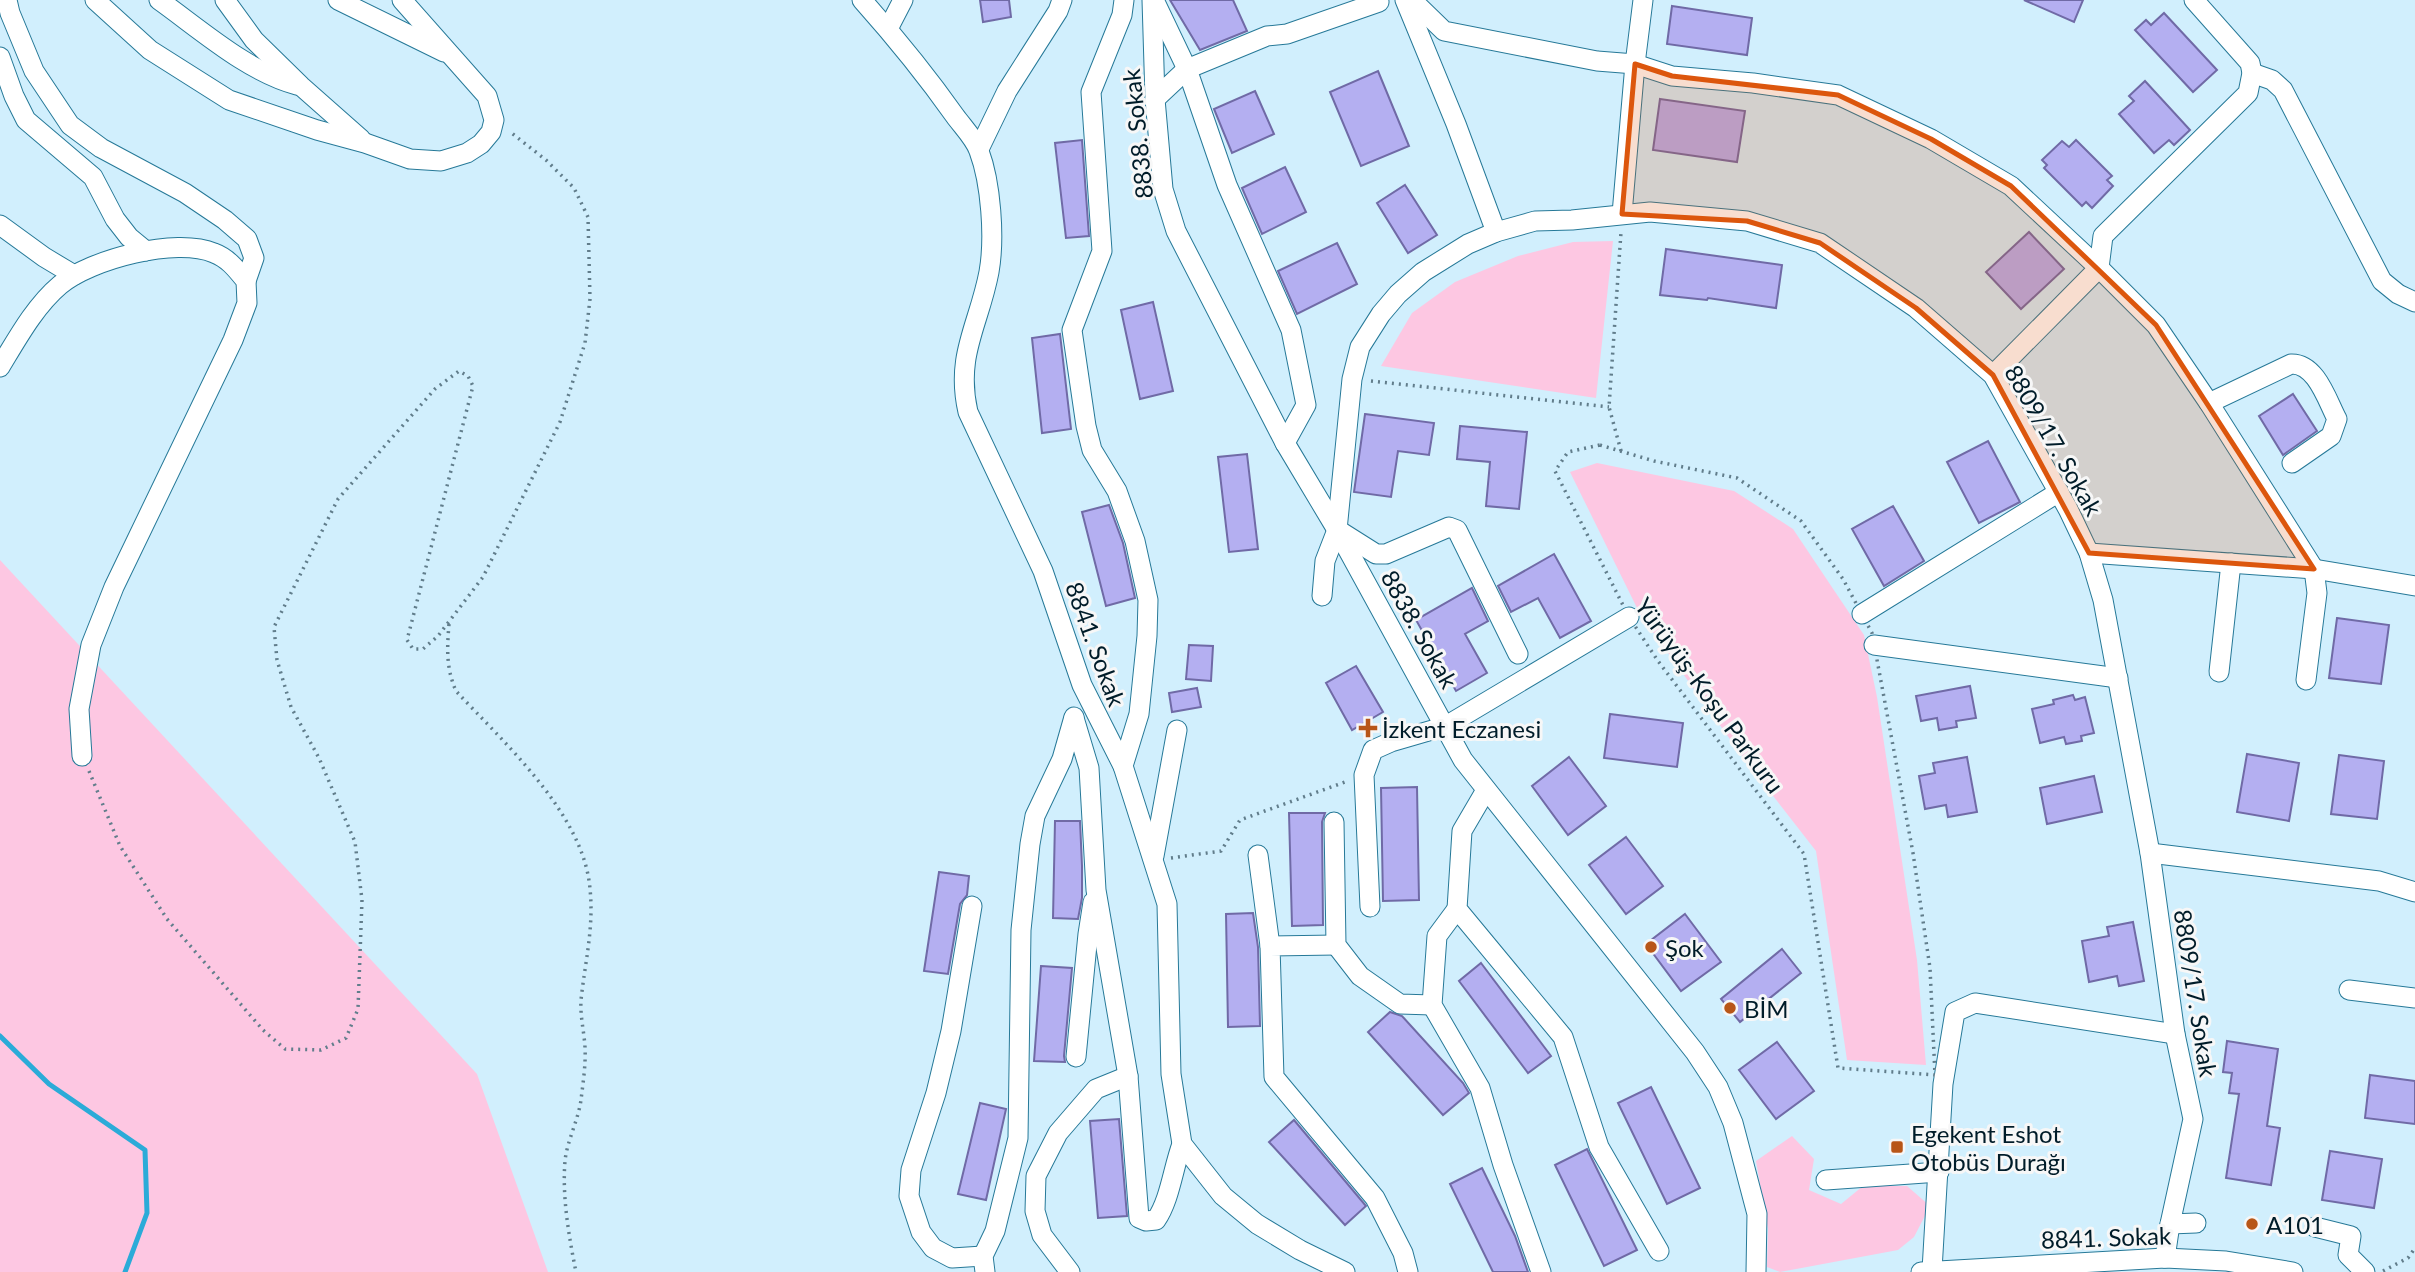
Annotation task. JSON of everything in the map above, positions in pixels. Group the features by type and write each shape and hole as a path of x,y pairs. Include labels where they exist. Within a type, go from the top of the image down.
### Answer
{"street":[{"path":"7,0 34,71 70,125 100,148 185,193 225,220 247,239 254,258 246,281 247,303 233,340 120,575 92,645 79,709 82,756"},
{"path":"95,0 150,50 229,100 410,159 441,161 467,153 481,144 491,132 494,120 487,96 402,0"},
{"path":"159,0 276,79 301,86"},
{"path":"226,0 254,40 365,143"},
{"path":"338,0 450,55"},
{"name":"8841. Sokak","path":"862,0 938,92 979,149 991,205 989,270 964,358 963,390 968,412 1044,571 1082,685 1123,766 1167,904 1171,1074 1182,1144 1223,1196 1257,1224 1300,1250 1345,1272"},
{"path":"888,29 903,0"},
{"path":"979,149 1007,91 1058,11 1062,0"},
{"path":"1123,766 1139,714 1148,600 1135,541 1117,491 1092,450 1072,330 1102,251 1091,92 1122,15 1124,0"},
{"path":"1153,0 1187,69 1227,185 1292,330 1306,405 1286,443"},
{"name":"8838. Sokak","path":"1153,0 1155,99 1163,189 1176,231 1286,443 1337,530 1463,760 1695,1052 1718,1087 1733,1123 1757,1214 1756,1272"},
{"path":"1405,0 1456,124 1496,232"},
{"path":"1412,0 1444,31 1597,61 1635,64 1672,76 1753,83 1838,95 1931,139 2011,186 2156,325 2314,569 2317,593 2306,680"},
{"path":"1622,214 1643,0"},
{"path":"1993,375 2099,268 2103,236 2248,93 2252,73 2250,63 2194,0"},
{"path":"1155,99 1187,69 1267,36 1287,34 1379,2"},
{"path":"0,57 26,120 93,177 116,219 129,237 146,251"},
{"path":"2252,73 2272,80 2283,90 2382,281 2398,294 2415,302"},
{"name":"8809/17. Sokak","path":"1322,596 1325,561 1337,530 1352,379 1360,348 1381,314 1398,294 1423,272 1468,244 1496,232 1535,221 1650,212 1747,221 1820,243 1916,308 1993,375 2059,492 2089,553 2103,600 2150,853 2175,1034 2193,1119 2165,1258"},
{"path":"0,225 74,275"},
{"path":"1,364 47,298 74,275 102,261 146,251 189,248 214,252 231,264 246,281"},
{"path":"2209,403 2291,364 2300,364 2307,369 2317,381 2337,419 2335,428 2325,441 2291,463"},
{"path":"1861,614 2059,492"},
{"path":"1337,530 1376,554 1386,554 1449,527 1457,530 1518,654"},
{"path":"2089,553 2314,569 2415,586"},
{"path":"2219,672 2231,563"},
{"path":"1370,907 1364,775 1373,750 1446,726 1629,617"},
{"path":"1874,645 2118,678"},
{"path":"972,906 951,1031 936,1093 911,1170 909,1196 920,1232 933,1248 952,1258 984,1264 1018,1138 1021,930 1035,816 1062,760 1082,685"},
{"path":"1074,718 1089,768 1096,890 1128,1076 1139,1218 1146,1221 1156,1220 1165,1208 1174,1165 1182,1144"},
{"path":"1153,862 1177,730"},
{"path":"1486,790 1462,831 1457,909 1437,936 1432,1005 1480,1088 1503,1165 1541,1272"},
{"path":"1334,822 1336,945 1360,975 1400,1004 1432,1005"},
{"path":"2150,853 2379,881 2415,892"},
{"path":"1258,855 1270,946 1274,1077 1375,1198 1403,1253 1408,1272"},
{"path":"1076,1057 1088,934 1096,890"},
{"path":"1457,909 1563,1037 1599,1147 1658,1251"},
{"path":"1270,946 1336,945"},
{"path":"2349,990 2415,998"},
{"path":"1926,1271 1939,1172 1943,1084 1955,1012 1975,1003 2175,1034"},
{"path":"1070,1272 1042,1235 1035,1211 1036,1176 1058,1133 1096,1089 1128,1076"},
{"path":"1826,1180 1939,1172"},
{"path":"2170,1224 2196,1223"},
{"path":"2315,1227 2351,1236 2348,1255 2365,1272"},
{"name":"8841. Sokak","path":"1926,1271 2165,1258 2226,1261 2293,1272"}],"path":[{"path":"82,756 120,846 167,919 264,1030 285,1049 321,1050 346,1038 358,1009 362,900 355,842 319,758 291,707 277,660 274,627 338,499 435,389 459,371 468,376 472,386 407,640 413,649 424,649 438,636 483,577 560,422 584,343 590,299 588,217 574,188 546,160 494,120"},
{"path":"1621,451 1609,407 1622,214"},
{"path":"1352,379 1609,407"},
{"name":"Yürüyüş-Koşu Parkuru","path":"1600,445 1621,451 1654,461 1737,478 1801,521 1843,579 1872,633 1913,853 1930,968 1935,1075 1838,1068 1804,854 1658,661 1629,617 1555,471 1568,452 1600,445"},
{"path":"449,622 447,661 449,675 456,691 533,771 553,800 578,847 590,887 592,931 581,1001 584,1072 581,1102 565,1160 566,1192 576,1272"},
{"path":"1153,862 1220,851 1240,820 1364,775"},
{"path":"2380,1272 2408,1258 2415,1248"}],"highlighted area":[{"path":"1635,64 1672,76 1838,95 1931,139 2011,186 2156,325 2314,569 2089,553 1993,375 1916,308 1820,243 1747,221 1622,214"}],"shaded area":[{"path":"1613,241 1596,398 1381,366 1412,313 1455,282 1518,256 1573,242"},
{"path":"1597,463 1734,491 1793,529 1864,635 1877,697 1917,960 1926,1065 1847,1060 1816,851 1745,760 1640,614 1570,472"},
{"path":"0,560 477,1074 548,1272 0,1272"},
{"path":"1792,1136 1814,1159 1809,1190 1841,1204 1863,1186 1907,1186 1930,1206 1914,1237 1898,1250 1780,1272 1767,1267 1768,1229 1756,1161"}],"building":[{"path":"980,0 1009,0 1011,17 983,22"},
{"path":"1170,0 1233,0 1247,31 1200,50"},
{"path":"2024,0 2083,0 2074,22"},
{"path":"1672,6 1752,18 1747,55 1667,44"},
{"path":"2164,13 2217,70 2193,92 2135,30 2146,20 2151,25"},
{"path":"1378,71 1409,146 1361,166 1330,92"},
{"path":"2145,81 2190,130 2174,145 2169,140 2154,153 2119,114 2134,101 2129,96"},
{"path":"1255,91 1274,134 1232,153 1214,109"},
{"path":"1660,99 1745,111 1737,162 1653,150"},
{"path":"1082,140 1089,236 1066,238 1055,143"},
{"path":"2076,140 2112,176 2107,180 2113,186 2092,208 2086,202 2082,206 2044,168 2047,165 2042,160 2062,141 2069,147"},
{"path":"1285,167 1306,212 1262,234 1242,188"},
{"path":"1405,185 1437,235 1408,253 1377,203"},
{"path":"2029,232 2064,269 2021,309 1986,272"},
{"path":"1337,243 1357,284 1297,314 1278,271"},
{"path":"1666,249 1782,265 1776,308 1708,298 1660,295"},
{"path":"1153,302 1173,391 1140,399 1121,310"},
{"path":"1060,334 1071,429 1042,433 1032,338"},
{"path":"2293,394 2317,431 2283,455 2259,416"},
{"path":"1365,414 1434,423 1429,455 1398,451 1391,497 1354,492"},
{"path":"1460,426 1527,432 1519,509 1486,506 1490,462 1457,459"},
{"path":"1988,441 2020,502 1979,523 1947,462"},
{"path":"1247,454 1258,549 1229,552 1218,457"},
{"path":"1109,505 1123,543 1135,598 1106,606 1082,512"},
{"path":"1893,506 1924,561 1884,586 1852,529"},
{"path":"1554,554 1591,621 1560,638 1538,598 1511,612 1498,586"},
{"path":"1472,588 1488,621 1465,634 1487,673 1456,691 1416,620"},
{"path":"2337,618 2389,625 2381,684 2329,678"},
{"path":"1189,645 1213,646 1211,681 1186,679"},
{"path":"1356,666 1383,712 1352,730 1326,683"},
{"path":"1970,686 1976,718 1956,721 1957,727 1939,730 1937,718 1921,721 1916,696"},
{"path":"1197,688 1201,707 1172,712 1169,693"},
{"path":"2073,695 2075,700 2085,697 2094,733 2081,736 2082,741 2066,744 2064,737 2040,743 2032,709 2054,704 2053,700"},
{"path":"1610,714 1683,723 1677,767 1604,758"},
{"path":"2247,754 2299,763 2289,821 2237,812"},
{"path":"2339,755 2384,761 2377,819 2331,814"},
{"path":"1569,757 1606,806 1568,835 1532,786"},
{"path":"1967,757 1977,812 1948,817 1946,805 1925,809 1919,776 1935,773 1933,763"},
{"path":"2094,776 2102,812 2047,824 2040,788"},
{"path":"1417,787 1419,900 1383,901 1381,788"},
{"path":"1289,813 1325,813 1322,822 1323,925 1292,926"},
{"path":"1055,821 1080,821 1082,898 1078,919 1053,918"},
{"path":"1626,837 1663,886 1626,914 1589,865"},
{"path":"939,872 969,876 967,895 960,904 948,974 924,971"},
{"path":"1253,913 1258,947 1260,1026 1228,1027 1226,914"},
{"path":"1685,914 1721,962 1681,991 1646,944"},
{"path":"2133,922 2144,981 2119,986 2117,976 2089,982 2082,941 2109,936 2107,927"},
{"path":"1782,949 1801,973 1740,1022 1721,999"},
{"path":"1481,963 1551,1056 1528,1073 1459,981"},
{"path":"1041,966 1072,968 1065,1062 1034,1061"},
{"path":"1390,1012 1402,1016 1469,1093 1443,1115 1368,1032"},
{"path":"2227,1041 2278,1049 2267,1126 2280,1128 2271,1185 2226,1178 2239,1094 2229,1093 2232,1073 2223,1072"},
{"path":"1777,1042 1814,1091 1776,1119 1739,1070"},
{"path":"2370,1075 2415,1081 2415,1124 2365,1118"},
{"path":"1651,1087 1700,1188 1667,1204 1618,1103"},
{"path":"980,1103 1006,1109 986,1200 958,1194"},
{"path":"1119,1119 1127,1216 1098,1218 1090,1121"},
{"path":"1294,1120 1366,1206 1345,1225 1269,1142"},
{"path":"1587,1149 1637,1250 1604,1266 1555,1165"},
{"path":"2330,1151 2382,1159 2374,1208 2322,1200"},
{"path":"1482,1168 1515,1236 1528,1272 1493,1272 1450,1184"}],"waterway":[{"path":"0,1036 49,1084 145,1150 147,1213 125,1272"}],"place":[{"name":"İzkent Eczanesi","path":"1368,728"},
{"name":"Şok","path":"1651,947"},
{"name":"BİM","path":"1730,1008"},
{"name":"Egekent Eshot Otobüs Durağı","path":"1897,1147"},
{"name":"A101","path":"2252,1224"}]}
